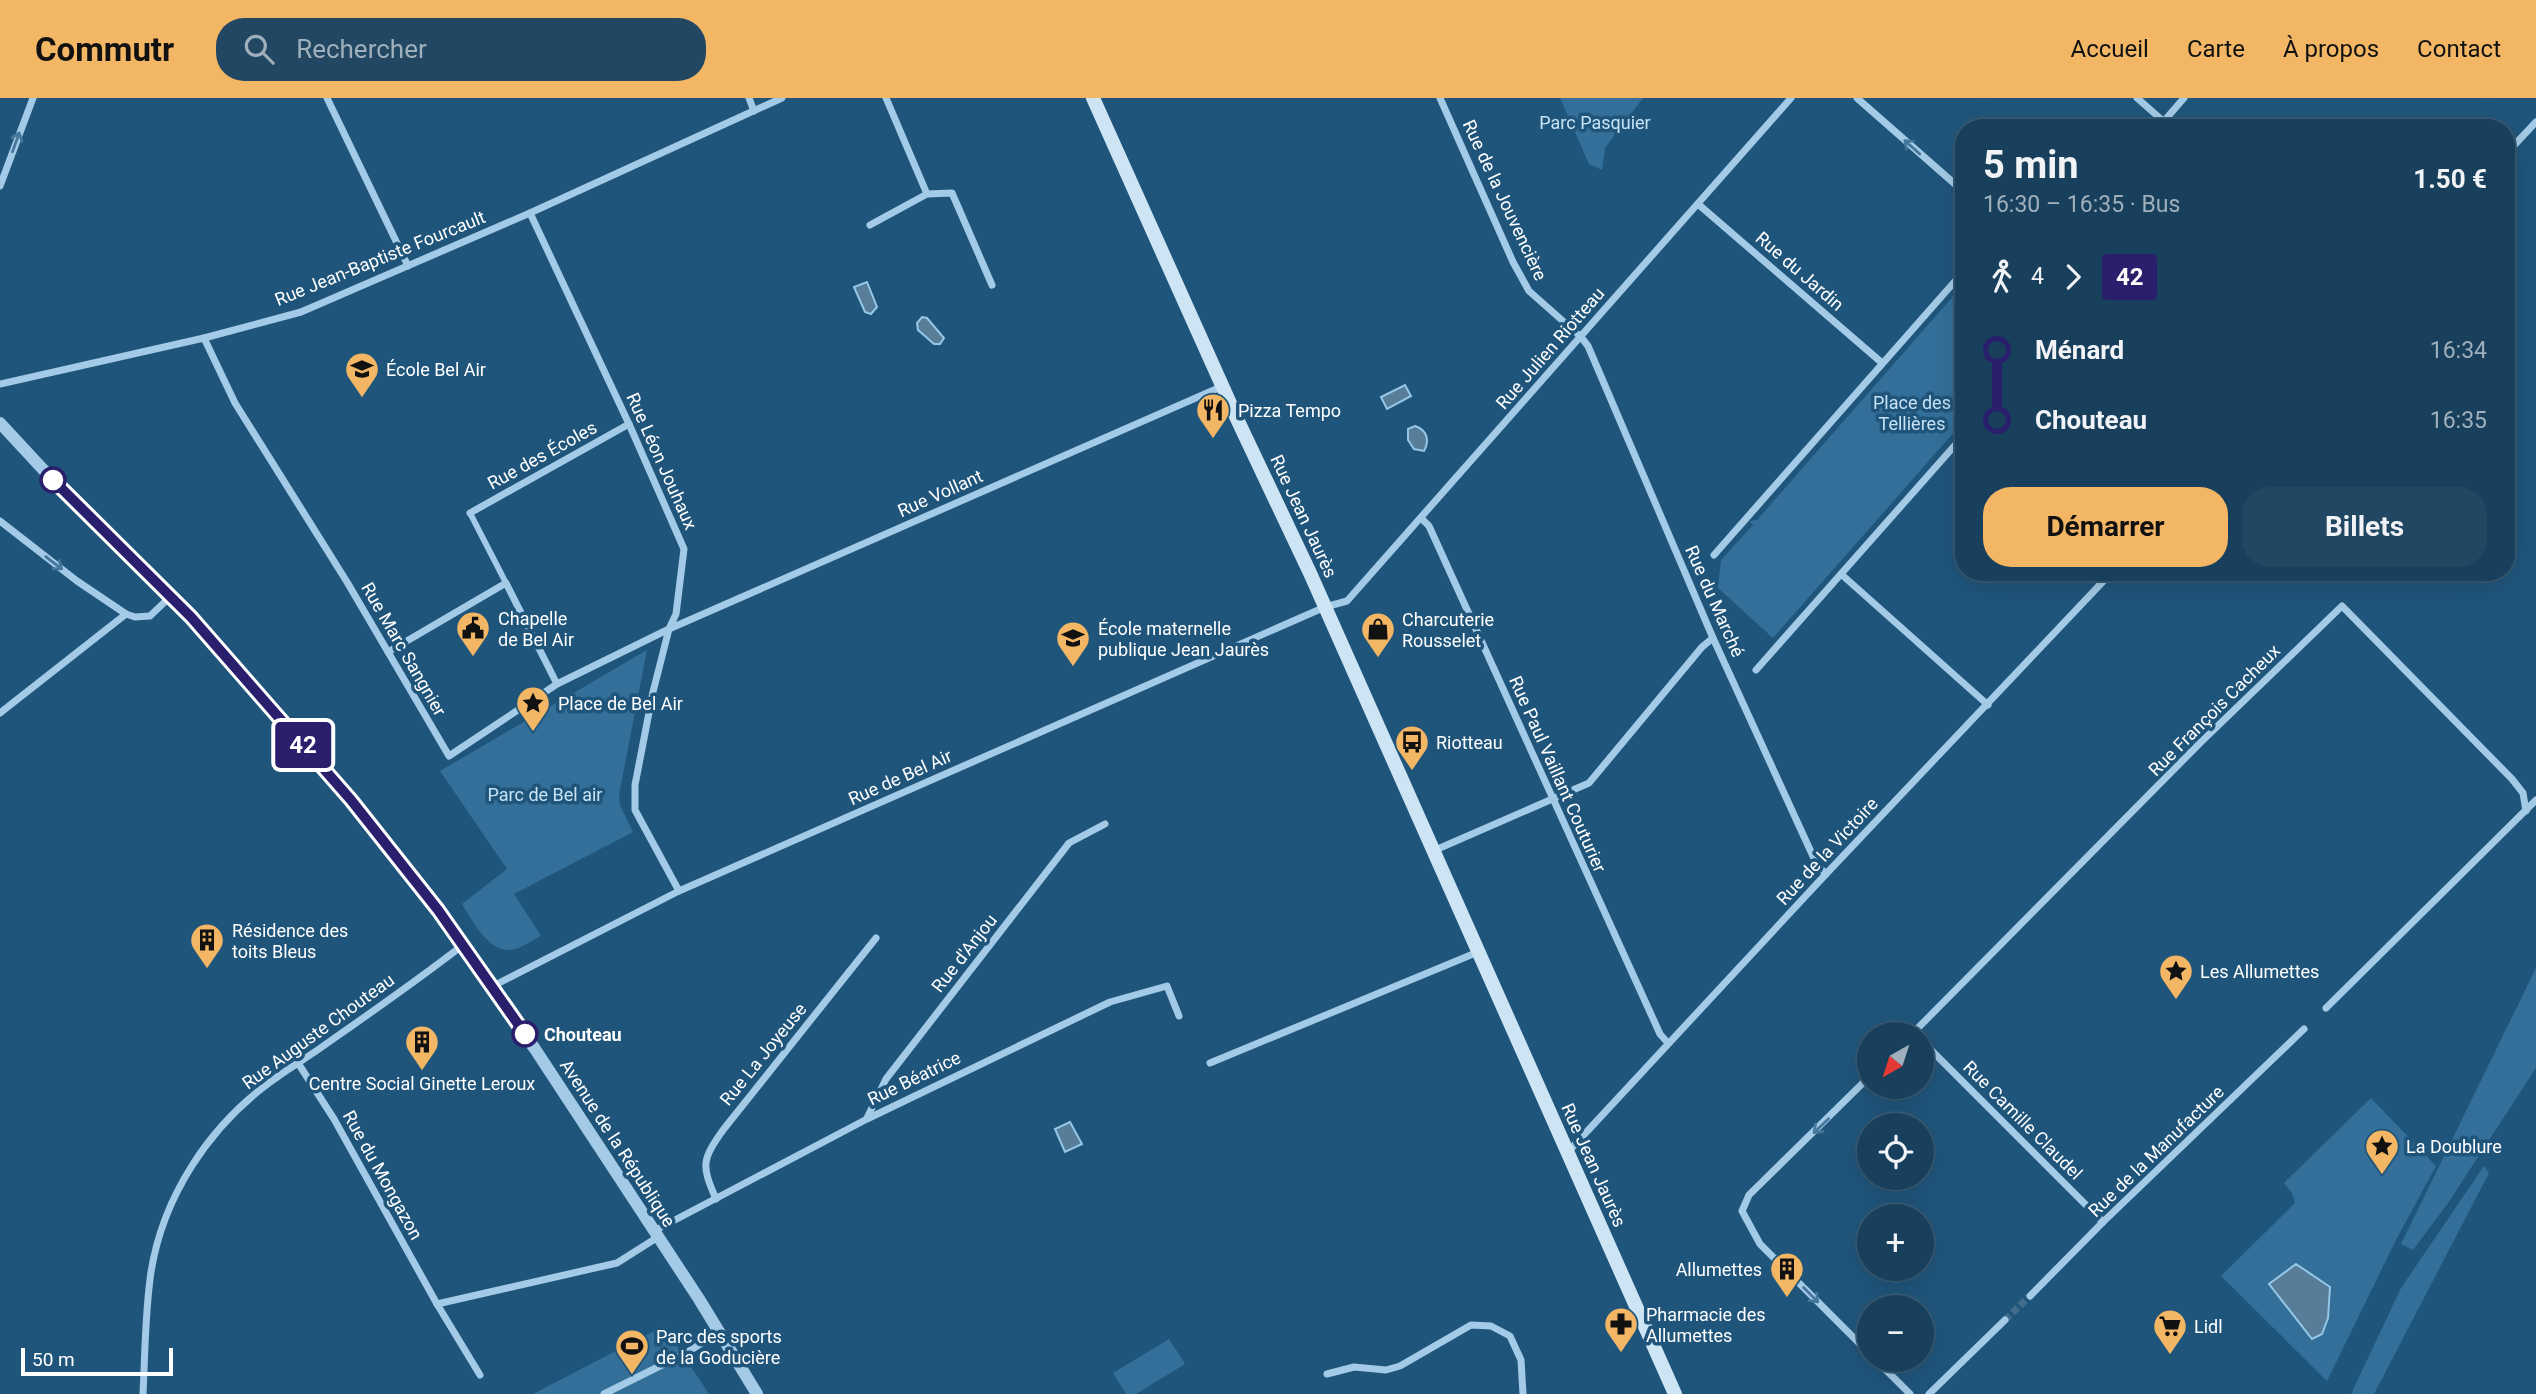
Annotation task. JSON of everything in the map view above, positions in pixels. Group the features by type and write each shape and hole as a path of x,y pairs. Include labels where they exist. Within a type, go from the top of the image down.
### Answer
{"main road":[{"name":"Rue Jean Jaurès","path":"1093,98 1325,607 1675,1394"}],"street":[{"path":"0,186 33,98"},
{"path":"327,98 408,266"},
{"path":"749,98 754,111"},
{"name":"Rue Jean-Baptiste Fourcault","path":"0,384 204,338 301,312 530,213 782,98"},
{"path":"886,98 927,194"},
{"name":"Rue de la Jouvencière","path":"1440,98 1513,262 1529,291 1581,337"},
{"name":"Rue Julien Riotteau","path":"1325,607 1347,601 1791,98"},
{"path":"1857,98 1955,184"},
{"path":"2137,98 2156,119"},
{"path":"2166,119 2184,98"},
{"path":"2515,144 2536,122"},
{"path":"870,225 927,194 952,192 992,285"},
{"name":"Rue du Jardin","path":"1698,204 1881,362"},
{"name":"Rue Léon Jouhaux","path":"530,213 684,549 676,614 669,629 653,692 637,772 635,810 679,891"},
{"path":"1714,555 1955,281"},
{"name":"Rue du Marché","path":"1581,337 1588,346 1713,638 1817,865 1826,874"},
{"name":"Rue Marc Sangnier","path":"204,338 235,403 449,755 558,684 669,629"},
{"name":"Rue Vollant","path":"669,629 1223,386"},
{"name":"Avenue de la République","path":"0,423 64,492 191,617 351,800 493,986 656,1234 757,1394"},
{"name":"Rue des Écoles","path":"470,513 629,424"},
{"path":"1756,670 1955,446"},
{"path":"470,513 558,684"},
{"name":"Rue Paul Vaillant Couturier","path":"1421,517 1429,526 1660,1034 1668,1043"},
{"path":"0,521 77,581 126,614 150,617 170,597"},
{"path":"1841,574 1988,705"},
{"name":"Rue de la Victoire","path":"1567,1153 2104,581"},
{"path":"388,652 506,583"},
{"name":"Rue François Cacheux","path":"1925,1022 2209,735 2342,606 2512,779 2523,793 2526,811"},
{"name":"Rue de Bel Air","path":"493,986 679,891 1325,607"},
{"path":"0,713 126,614"},
{"path":"1433,851 1589,783 1702,647 1713,638"},
{"path":"2326,1008 2536,800"},
{"name":"Rue d'Anjou","path":"867,1119 886,1079 1069,843 1105,824"},
{"name":"Rue La Joyeuse","path":"716,1199 705,1170 707,1153 876,937"},
{"name":"Rue Auguste Chouteau","path":"144,1394 151,1271 164,1222 187,1175 210,1139 248,1100 463,945"},
{"path":"1210,1063 1478,952"},
{"name":"Rue Béatrice","path":"656,1234 867,1119 1110,1002 1167,986 1179,1016"},
{"name":"Rue de la Manufacture","path":"2029,1296 2304,1029"},
{"name":"Rue Camille Claudel","path":"1934,1053 2103,1222"},
{"name":"Rue du Mongazon","path":"298,1063 334,1119 437,1304 480,1375"},
{"path":"1857,1089 1749,1195 1742,1211 1760,1244 1857,1341"},
{"path":"437,1304 617,1263 656,1234"},
{"path":"1929,1394 2006,1320"},
{"path":"1327,1374 1354,1367 1386,1370 1400,1366 1471,1325 1491,1326 1510,1336 1521,1360 1523,1394"},
{"path":"604,1394 686,1353 718,1333"},
{"path":"1887,1372 1910,1394"}],"green space":[{"name":"Parc Pasquier","path":"1560,98 1643,98 1605,148 1602,170 1589,164"},
{"name":"Place des Tellières","path":"1955,294 1955,431 1773,638 1718,588 1721,560 1753,525 1749,521 1757,520"},
{"name":"Parc de Bel air","path":"647,650 619,795 620,805 633,832 514,894 541,936 513,950 501,949 487,940 462,904 507,869 440,771"},
{"path":"2536,968 2536,1068 2448,1203 2413,1250 2401,1244"},
{"path":"2371,1098 2436,1166 2396,1240 2327,1381 2221,1276 2295,1203 2292,1193 2284,1183"},
{"path":"2484,1166 2489,1173 2374,1394 2351,1394 2401,1288"},
{"name":"Parc des sports de la Goducière","path":"664,1326 709,1394 533,1394"},
{"path":"1169,1339 1185,1364 1136,1394 1126,1394 1113,1373"}],"shaded area":[{"path":"867,282 877,307 871,314 865,312 854,287"},
{"path":"922,317 927,318 944,338 940,344 934,344 918,330 917,323"},
{"path":"1405,385 1411,396 1387,409 1381,397"},
{"path":"1415,426 1426,436 1424,451 1414,449 1408,440 1408,429"},
{"path":"1070,1122 1082,1144 1065,1152 1055,1129"},
{"path":"2296,1264 2330,1287 2328,1318 2322,1334 2312,1339 2269,1284"}],"tunnel":[{"path":"2005,1320 2030,1296"}],"bus line":[{"name":"42","path":"53,480 191,617 351,800 438,910 525,1034"}],"place":[{"name":"École Bel Air","path":"362,399"},
{"name":"Pizza Tempo","path":"1213,440"},
{"name":"Chapelle de Bel Air","path":"473,658"},
{"name":"Charcuterie Rousselet","path":"1378,659"},
{"name":"École maternelle publique Jean Jaurès","path":"1073,668"},
{"name":"Place de Bel Air","path":"533,733"},
{"name":"Riotteau","path":"1412,772"},
{"name":"Résidence des toits Bleus","path":"207,970"},
{"name":"Les Allumettes","path":"2176,1001"},
{"name":"Chouteau","path":"525,1034"},
{"name":"Centre Social Ginette Leroux","path":"422,1072"},
{"name":"La Doublure","path":"2382,1176"},
{"name":"Allumettes","path":"1787,1299"},
{"name":"Pharmacie des Allumettes","path":"1621,1354"},
{"name":"Lidl","path":"2170,1356"},
{"name":"Parc des sports de la Goducière","path":"632,1376"}]}
